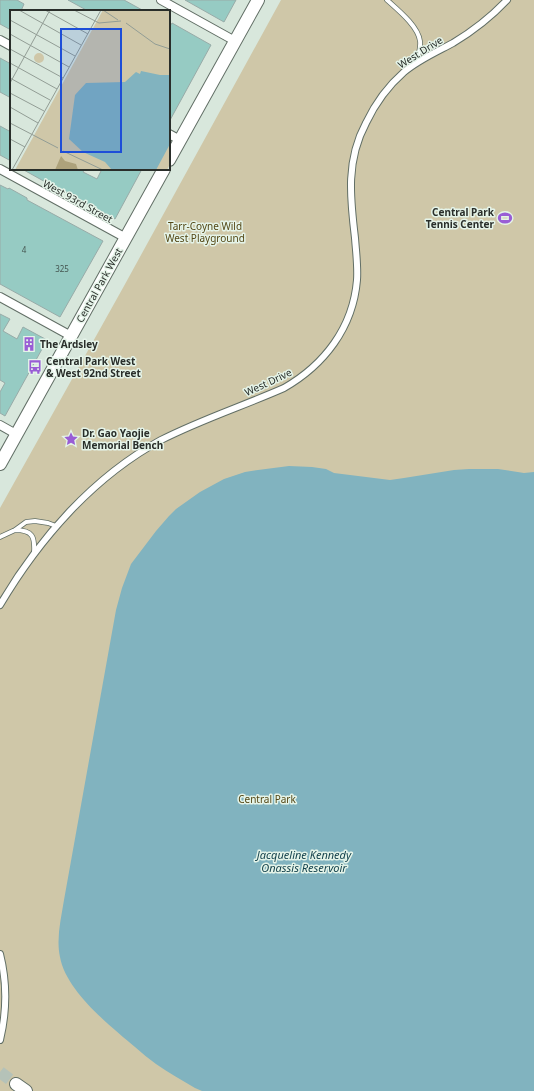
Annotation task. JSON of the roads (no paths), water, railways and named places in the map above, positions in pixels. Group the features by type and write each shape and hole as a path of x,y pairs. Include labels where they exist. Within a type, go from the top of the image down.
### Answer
{"main road":[{"path":"170,158 258,0"},
{"name":"Central Park West","path":"0,464 163,170"},
{"path":"16,1084 26,1091"}],"street":[{"path":"160,0 235,41"},
{"name":"West Drive","path":"0,605 34,554 56,526 107,476 148,448 182,430 284,388 301,377 325,356 338,338 347,320 353,303 357,280 357,260 351,204 351,181 353,163 358,142 365,124 375,106 396,79 416,63 474,29 507,0"},
{"path":"0,40 10,45"},
{"path":"170,135 180,140"},
{"name":"West 93rd Street","path":"0,169 126,238"},
{"path":"0,297 71,336"},
{"path":"0,425 16,434"},
{"path":"0,954 6,996 4,1023 0,1040"}],"lane":[{"path":"387,0 408,20 420,40 420,48 416,63"},
{"path":"0,537 15,530 23,523 31,521 44,522 56,526"},
{"path":"15,530 26,531 32,534 35,548 34,554"}],"water":[{"name":"Jacqueline Kennedy Onassis Reservoir","path":"289,466 312,467 326,469 334,473 390,480 469,469 498,469 524,473 534,472 534,1091 202,1091 156,1064 114,1029 90,1007 80,995 64,970 59,950 60,921 116,610 131,564 169,516 176,509 200,492 224,479 245,472"}],"tunnel":[{"path":"0,1072 16,1084"}],"place":[{"name":"Central Park Tennis Center","path":"505,218"},
{"name":"The Ardsley","path":"29,344"},
{"name":"Central Park West & West 92nd Street","path":"35,367"},
{"name":"Dr. Gao Yaojie Memorial Bench","path":"71,439"}],"park label":[{"name":"Tarr-Coyne Wild West Playground","path":"205,232"},
{"name":"Central Park","path":"267,799"}]}
